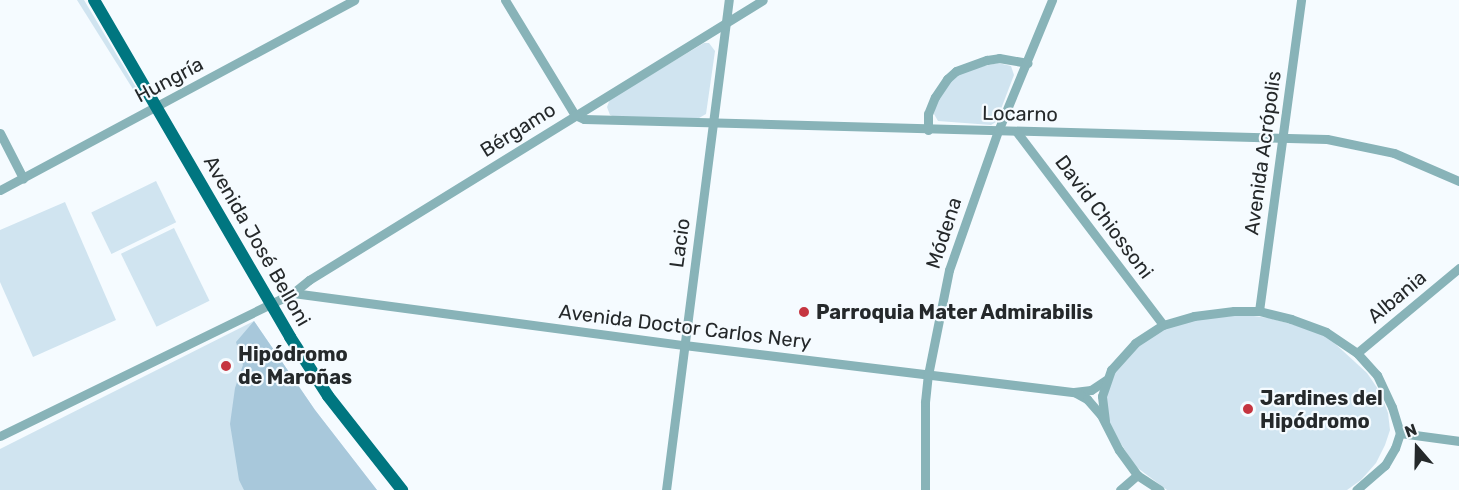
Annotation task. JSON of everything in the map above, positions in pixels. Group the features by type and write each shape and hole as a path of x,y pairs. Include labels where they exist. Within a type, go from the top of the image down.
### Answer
{"main road":[{"name":"Avenida José Belloni","path":"94,0 270,304 328,396 402,490"}],"street":[{"name":"Hungría","path":"0,190 354,0"},
{"path":"505,0 575,115"},
{"name":"Lacio","path":"666,490 715,125 729,0"},
{"name":"Bérgamo","path":"0,436 293,293 309,280 763,0"},
{"name":"Módena","path":"925,490 927,375 949,270 998,131 1028,63 1052,0"},
{"name":"Avenida Acrópolis","path":"1259,311 1301,0"},
{"path":"928,130 928,114 935,97 946,79 956,71 976,62 999,58 1028,63"},
{"name":"Locarno","path":"575,115 584,119 715,125 1284,137 1355,143 1412,159 1459,181"},
{"name":"David Chiossoni","path":"1016,131 1163,325"},
{"path":"0,133 23,178"},
{"name":"Albania","path":"1357,353 1459,268"},
{"name":"Avenida Doctor Carlos Nery","path":"293,293 684,345 1074,392 1091,390 1106,380"},
{"path":"1105,421 1102,396 1106,380 1124,353 1163,325 1209,313 1259,311 1326,332 1357,353 1377,375 1400,433 1395,448 1385,465 1356,490"},
{"path":"1074,392 1087,399 1105,421 1119,450 1137,475 1160,490"},
{"path":"1400,433 1459,441"},
{"path":"1120,490 1137,475"}],"shaded area":[{"path":"77,0 84,0 140,94 141,102"},
{"path":"704,43 709,43 715,51 706,114 699,118 619,119 610,115 607,107 610,99"},
{"path":"998,63 1011,66 1014,75 996,122 991,125 938,121 934,114 935,106 947,84 965,70"},
{"path":"156,181 176,222 111,254 91,213"},
{"path":"65,202 116,320 33,357 0,282 0,230"},
{"path":"174,228 210,301 156,327 121,254"},
{"name":"Jardines del Hipódromo","path":"1246,315 1269,318 1313,330 1331,340 1367,373 1380,392 1388,413 1390,430 1385,445 1376,463 1361,480 1347,490 1167,490 1135,466 1111,428 1104,405 1109,380 1126,354 1161,330 1202,318"},
{"name":"Hipódromo de Maroñas","path":"254,321 315,410 377,490 0,490 0,449"},
{"path":"254,321 315,410 377,490 244,490 239,480 230,424 235,388 243,365 236,342"}],"place":[{"name":"Parroquia Mater Admirabilis","path":"804,312"},
{"name":"Hipódromo de Maroñas","path":"226,366"},
{"name":"Jardines del Hipódromo","path":"1248,409"}]}
